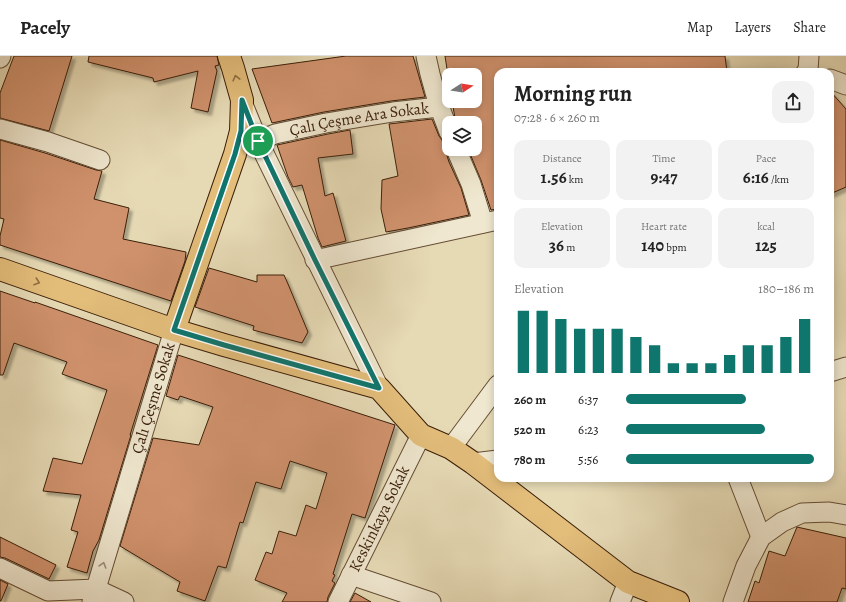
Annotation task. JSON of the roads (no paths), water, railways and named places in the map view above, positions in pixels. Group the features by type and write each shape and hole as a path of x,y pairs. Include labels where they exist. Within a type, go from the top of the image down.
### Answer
{"main road":[{"name":"Çalı Çeşme Sokak","path":"174,330 235,154 241,131 242,100 234,68 229,56"},
{"path":"0,269 174,330 379,388 421,435 451,448 474,463 494,480"},
{"path":"496,482 624,592 678,602"}],"street":[{"path":"426,56 429,75 443,116"},
{"path":"834,80 846,85"},
{"path":"242,100 258,141 379,388"},
{"name":"Çalı Çeşme Ara Sokak","path":"258,141 275,134 326,123 393,112 439,107"},
{"path":"0,129 48,142 100,160"},
{"path":"315,260 490,221 470,184 459,156"},
{"name":"Çalı Çeşme Sokak","path":"94,595 174,330"},
{"path":"834,371 846,367"},
{"path":"451,448 494,390"},
{"name":"Keskinkaya Sokak","path":"338,602 421,435"},
{"path":"474,463 494,460"},
{"path":"739,482 760,537"},
{"path":"733,602 746,566 760,537 782,522 802,513 829,512 846,515"},
{"path":"0,568 48,591 94,595 124,602"},
{"path":"351,575 431,602"}]}
